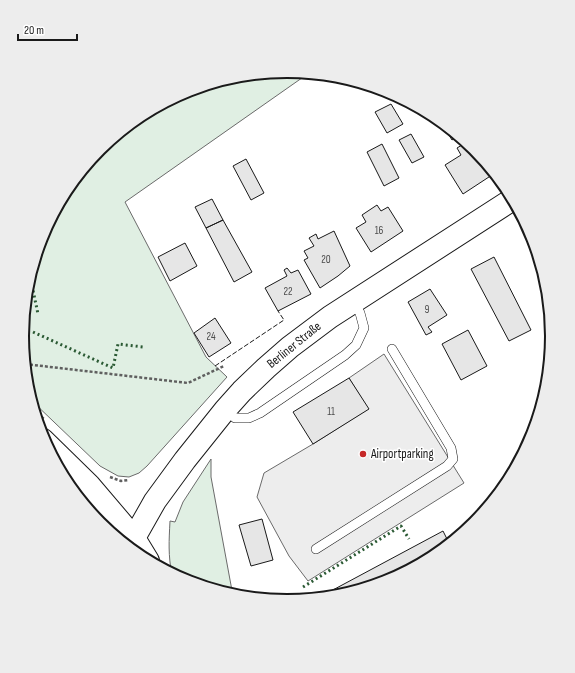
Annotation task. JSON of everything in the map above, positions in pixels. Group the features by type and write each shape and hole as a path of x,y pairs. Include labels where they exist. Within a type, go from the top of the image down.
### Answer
{"main road":[{"name":"Berliner Straße","path":"132,543 155,501 185,460 225,410 256,377 290,347 353,302 508,202"},
{"path":"58,455 89,485 131,543"}],"lane":[{"path":"225,410 235,418 249,418 260,413 345,355 356,345 364,328 360,313 353,302"},
{"path":"316,550 447,466 453,459 452,448 392,349"}],"path":[{"path":"31,365 188,383 224,366"}],"green space":[{"path":"301,79 125,202 206,357 227,377 139,473 129,477 118,476 100,466 40,408 34,387 31,370 29,336 31,303 43,253 56,222 82,179 93,166 130,131 158,113 204,92 237,83 254,80"},
{"path":"211,459 211,477 232,589 204,581 171,567 169,548 170,521 175,522 183,502"}],"shaded area":[{"path":"384,354 464,483 308,581 289,556 257,497 264,473 368,409 349,378"}],"building":[{"path":"391,104 403,124 387,133 375,112"},
{"path":"411,134 424,157 412,163 399,140"},
{"path":"382,144 399,178 384,186 367,152"},
{"path":"461,145 490,176 463,194 445,165 461,155 457,148"},
{"path":"246,159 264,193 251,200 233,166"},
{"path":"212,199 223,220 206,228 195,207"},
{"path":"377,205 381,211 388,207 403,231 371,252 356,228 366,222 362,215"},
{"path":"223,220 252,272 234,282 206,228"},
{"path":"334,231 350,266 320,288 304,260 308,258 304,251 314,246 309,238 316,234 318,239"},
{"path":"185,243 197,266 170,281 158,257"},
{"path":"494,257 531,330 509,341 471,269"},
{"path":"287,268 291,273 298,270 311,294 278,311 265,288 287,276 284,270"},
{"path":"430,289 447,315 428,327 432,332 426,335 408,302"},
{"path":"215,318 231,343 209,357 194,333"},
{"path":"468,330 487,366 461,380 442,344"},
{"path":"349,378 369,409 313,444 293,412"},
{"path":"262,519 273,560 251,566 239,525"},
{"path":"443,531 447,540 402,568 371,581 330,591"}],"hedge":[{"path":"33,291 38,314"},
{"path":"33,332 113,368 118,344 143,347"},
{"path":"303,587 401,526 409,539"}],"fence":[{"path":"215,366 284,320 278,311"}],"place":[{"name":"Airportparking","path":"363,454"}]}
